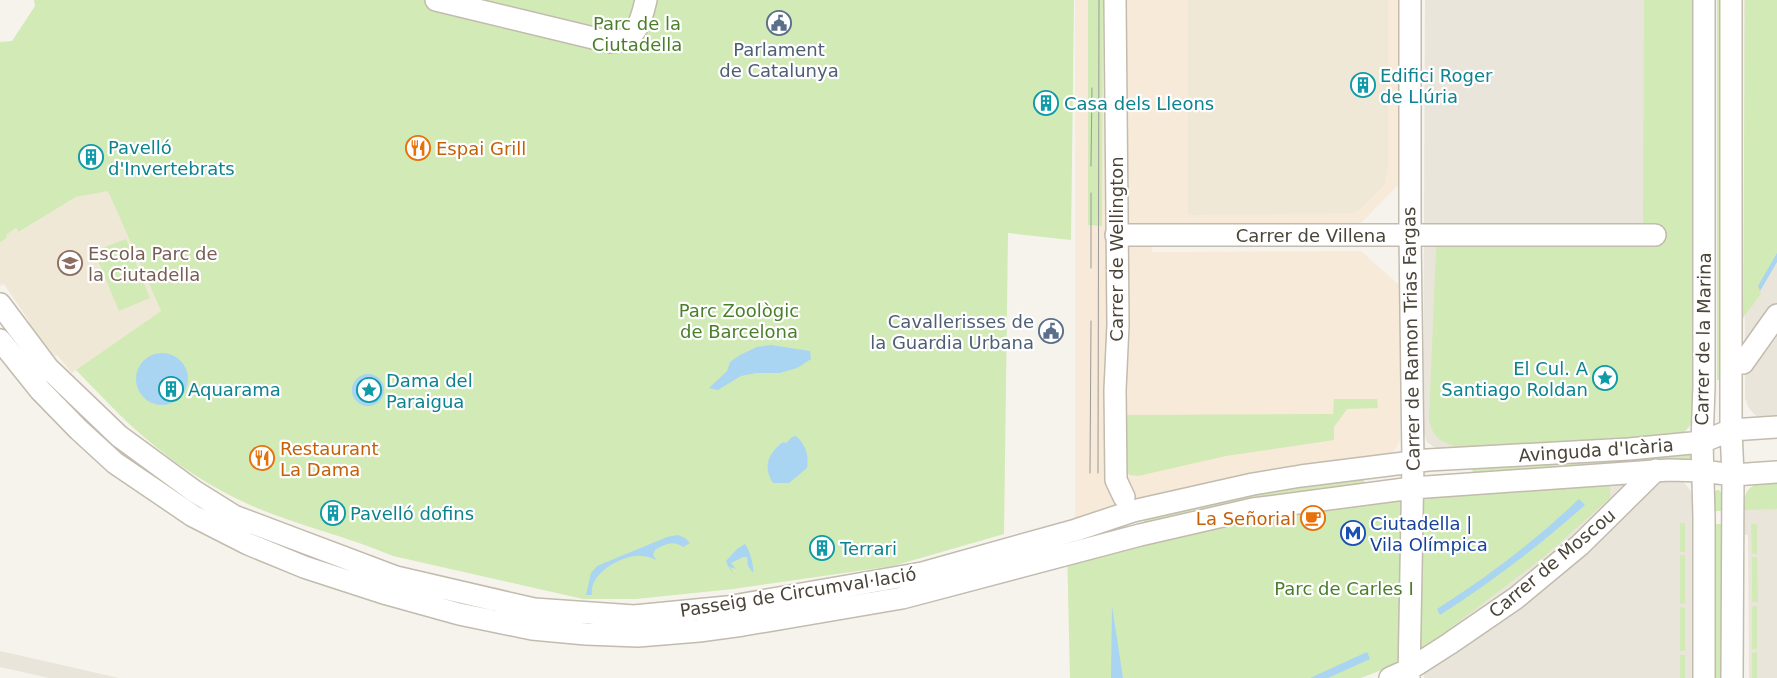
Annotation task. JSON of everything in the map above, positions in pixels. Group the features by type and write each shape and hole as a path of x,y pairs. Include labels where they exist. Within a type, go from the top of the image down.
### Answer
{"street":[{"path":"436,0 610,42 620,42 630,37 638,28 646,0"},
{"name":"Carrer de Wellington","path":"1115,0 1118,325 1115,390 1116,480 1124,497"},
{"name":"Carrer de Ramon Trias Fargas","path":"1410,0 1410,235 1413,462 1410,673"},
{"name":"Carrer de la Marina","path":"1704,0 1704,387 1702,442 1704,678"},
{"name":"Carrer de la Marina","path":"1731,0 1727,372 1732,430 1733,475 1732,678"},
{"name":"Carrer de Villena","path":"1116,235 1655,235"},
{"name":"Passeig de Circumval·lació","path":"0,304 48,368 119,436 194,491 234,516 396,577 534,609 634,616 726,607 922,573 984,557 1146,508 1253,484 1413,462"},
{"path":"1727,372 1743,363 1777,316"},
{"name":"Passeig de Circumval·lació","path":"0,340 40,390 115,463 193,516 248,544 304,567 387,594 459,614 532,629 638,636 743,625 902,598 1140,535 1252,509 1412,488"},
{"name":"Avinguda d'Icària","path":"1413,462 1629,449 1702,442 1732,430 1777,427"},
{"name":"Avinguda d'Icària","path":"1412,488 1656,470 1703,471 1733,475 1777,472"},
{"name":"Carrer de Moscou","path":"1390,678 1410,673 1516,598 1580,544 1656,470"}],"shaded area":[{"path":"1075,0 1401,0 1400,183 1360,224 1153,226 1152,252 1361,251 1400,286 1400,440 1396,449 1388,456 1075,523"},
{"path":"1188,0 1388,0 1388,164 1385,184 1358,211 1350,213 1188,215"},
{"path":"1425,0 1695,0 1694,418 1692,424 1684,433 1440,451 1427,442 1423,429"},
{"path":"1744,0 1777,0 1777,418 1764,419 1755,415 1748,407 1745,398"},
{"name":"Escola Parc de la Ciutadella","path":"108,190 161,311 72,373 57,355 55,356 28,323 29,321 4,284 1,286 0,243 6,235 17,228 20,232 76,197"},
{"path":"1680,478 1691,491 1693,501 1694,678 1424,678 1424,530 1428,501"},
{"path":"1777,480 1777,678 1749,678 1748,535 1743,535 1743,504 1751,487"},
{"path":"0,651 119,678 49,678 0,667"}],"green space":[{"name":"Parc Zoològic de Barcelona","path":"34,0 1074,0 1071,240 1008,233 1004,534 893,566 733,589 636,599 583,599 393,556 267,512 222,491 194,475 156,447 126,421 76,370 161,311 108,191 76,197 19,232 16,228 6,235 7,237 0,243 0,42 12,41 35,6"},
{"path":"1088,0 1103,0 1102,226 1088,225"},
{"path":"1644,0 1694,0 1692,422 1683,433 1671,438 1461,448 1444,442 1433,432 1429,419 1437,224 1643,224"},
{"path":"1717,0 1722,0 1722,380 1717,380"},
{"path":"1745,0 1777,0 1777,262 1760,291 1761,294 1743,318"},
{"path":"126,239 150,298 119,311 94,251"},
{"path":"1334,399 1377,399 1378,408 1347,409 1334,427 1334,440 1226,456 1138,476 1130,475 1124,471 1121,415 1333,414"},
{"path":"1692,452 1693,456 1689,460 1639,464 1639,455"},
{"path":"1621,456 1621,465 1473,475 1472,466"},
{"path":"1364,474 1364,483 1251,500 1145,524 1142,516 1194,504"},
{"name":"Parc de Carles I","path":"1610,474 1610,498 1545,556 1410,659 1361,678 1070,678 1067,546 1253,509"},
{"path":"1777,480 1777,509 1744,510 1746,495 1752,486"},
{"path":"1717,490 1722,493 1722,511 1715,511 1715,491"},
{"path":"1680,523 1685,523 1685,552 1680,552"},
{"path":"1715,524 1722,524 1722,678 1715,678"},
{"path":"1751,524 1757,524 1757,554 1752,554"},
{"path":"1680,555 1685,555 1685,604 1680,604"},
{"path":"1752,557 1757,557 1758,602 1752,602"},
{"path":"1757,606 1757,649 1752,649 1752,607"},
{"path":"1680,607 1685,608 1685,651 1680,651"},
{"path":"1757,652 1757,678 1752,678 1752,653"},
{"path":"1680,655 1685,655 1685,678 1680,678"}],"water":[{"path":"1777,253 1777,262 1760,291 1758,286"},
{"path":"771,345 810,351 811,359 797,368 780,373 756,373 741,376 718,390 709,388 727,371 730,362 740,355 757,347"},
{"path":"162,353 172,355 180,361 186,369 188,379 186,389 180,397 172,403 162,405 152,403 144,397 138,389 136,379 138,369 144,361 152,355"},
{"path":"368,374 380,378 384,390 380,402 368,406 356,402 352,390 356,378"},
{"path":"796,436 806,451 808,459 807,468 789,483 773,483 768,471 771,455 783,442 786,443"},
{"path":"1579,499 1585,505 1551,534 1515,563 1440,615 1437,609 1511,557"},
{"path":"678,535 690,543 683,547 672,543 662,546 655,550 653,555 656,560 645,556 634,556 617,562 608,567 595,580 592,587 592,595 586,595 591,573 597,566 667,537"},
{"path":"745,544 749,550 753,573 748,566 747,557 743,557 731,563 736,569 730,567 735,576 726,561 737,549"},
{"path":"1112,606 1123,678 1111,678"},
{"path":"1367,652 1370,659 1328,678 1310,678"}],"tram line":[{"path":"1098,473 1099,0"},
{"path":"1091,166 1092,88"},
{"path":"1091,193 1091,268"},
{"path":"1090,473 1091,321"}],"place":[{"name":"Parlament de Catalunya","path":"779,23"},
{"name":"Edifici Roger de Llúria","path":"1363,85"},
{"name":"Casa dels Lleons","path":"1046,103"},
{"name":"Espai Grill","path":"418,148"},
{"name":"Pavelló d'Invertebrats","path":"91,157"},
{"name":"Escola Parc de la Ciutadella","path":"70,263"},
{"name":"Cavallerisses de la Guardia Urbana","path":"1051,331"},
{"name":"El Cul. A Santiago Roldan","path":"1605,378"},
{"name":"Aquarama","path":"171,389"},
{"name":"Dama del Paraigua","path":"369,390"},
{"name":"Restaurant La Dama","path":"262,458"},
{"name":"Pavelló dofins","path":"333,513"},
{"name":"La Señorial","path":"1313,518"},
{"name":"Ciutadella | Vila Olímpica","path":"1353,533"},
{"name":"Terrari","path":"822,548"}],"park label":[{"name":"Parc de la Ciutadella","path":"637,33"}]}
